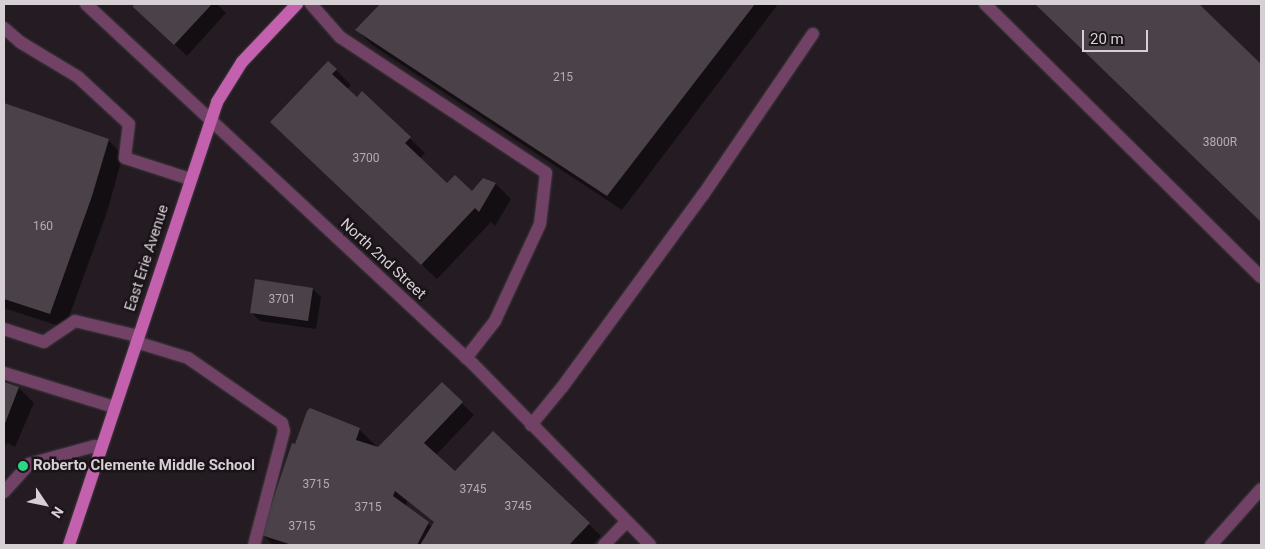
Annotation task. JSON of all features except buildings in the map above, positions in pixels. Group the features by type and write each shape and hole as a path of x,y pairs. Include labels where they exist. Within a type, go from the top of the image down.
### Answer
{"main road":[{"name":"East Erie Avenue","path":"69,545 210,120 226,84 242,62 297,4"}],"street":[{"name":"North 2nd Street","path":"86,4 466,358 650,545"},
{"path":"311,4 340,37 546,173 540,224 495,321 466,358"},
{"path":"985,4 1261,277"},
{"path":"4,28 20,42 78,77 129,124 125,158 190,179"},
{"path":"531,424 563,386 703,195 813,34"},
{"path":"4,329 44,342 75,321 137,339 188,358 282,423 284,431 254,545"},
{"path":"4,372 114,407"},
{"path":"4,492 29,464 95,446 101,447"},
{"path":"1211,545 1261,489"},
{"path":"604,545 626,522"}],"place":[{"name":"Roberto Clemente Middle School","path":"23,466"}]}
